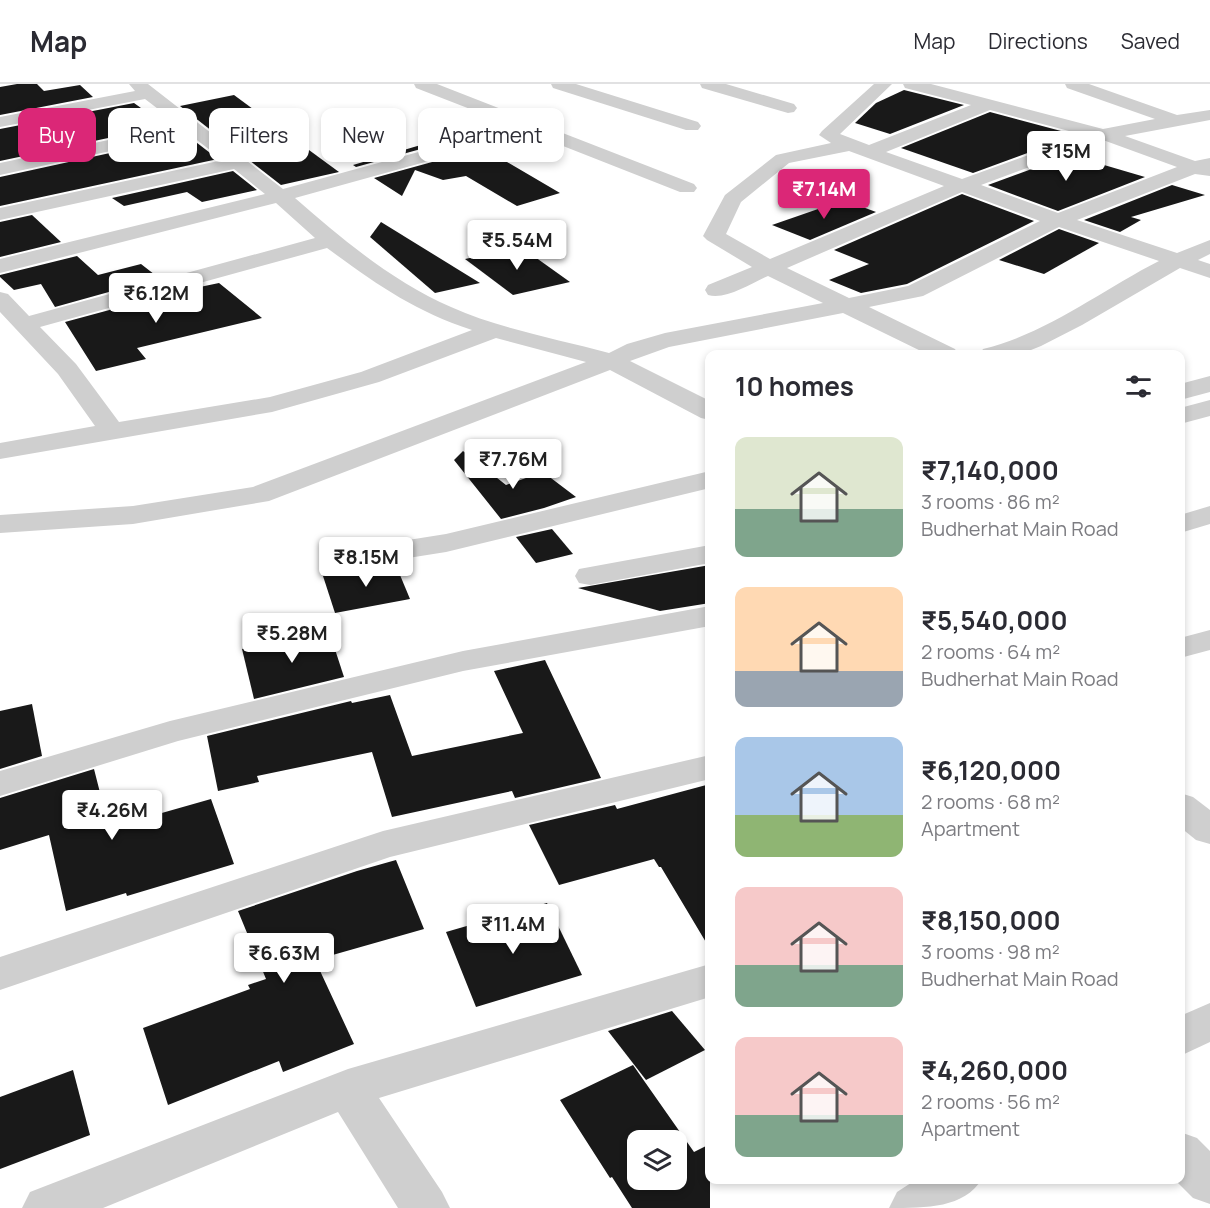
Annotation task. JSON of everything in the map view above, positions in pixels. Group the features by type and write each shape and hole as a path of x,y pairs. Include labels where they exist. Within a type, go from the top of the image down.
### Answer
{"street":[{"path":"422,84 482,108"},
{"path":"559,84 692,126"},
{"path":"708,84 788,108"},
{"path":"884,84 829,132 831,137 1058,220 1210,271"},
{"path":"911,84 1103,134 1206,168"},
{"path":"1073,84 1176,121"},
{"path":"0,122 143,89 167,108"},
{"path":"555,102 585,93"},
{"path":"938,350 768,267 714,236 732,199 783,159 859,148 989,104"},
{"path":"716,290 963,185 1103,134 1210,115"},
{"path":"564,131 687,188"},
{"path":"197,132 280,196 331,240 412,297 444,313 495,330 611,361 705,409"},
{"path":"0,170 108,146"},
{"path":"0,266 280,196 418,153"},
{"path":"0,214 237,163"},
{"path":"0,524 132,515 259,495 611,361 636,349 666,340 915,291 1058,220 1206,168"},
{"path":"0,335 331,240"},
{"path":"1012,350 1210,246"},
{"path":"0,299 67,369 112,431"},
{"path":"0,451 283,401 370,377 495,330"},
{"path":"1185,391 1210,384"},
{"path":"1185,415 1210,408"},
{"path":"345,559 446,543 705,479"},
{"path":"1185,522 1210,515"},
{"path":"590,576 705,555"},
{"path":"0,784 170,732 463,661 705,617"},
{"path":"1185,647 1210,640"},
{"path":"0,974 383,845 705,768"},
{"path":"47,1208 348,1088 705,981"},
{"path":"1185,1035 1210,1021"},
{"path":"348,1088 426,1208"},
{"path":"1185,1158 1210,1183"},
{"path":"914,1208 950,1184"}],"building":[{"path":"37,84 44,91 80,85 93,97 36,108 18,108 18,112 0,115 0,87"},
{"path":"904,90 964,105 890,134 855,123 876,103"},
{"path":"234,95 252,108 209,108 209,129 197,119 197,108 180,106"},
{"path":"134,103 141,108 108,108"},
{"path":"108,108 108,138 96,141 96,110"},
{"path":"990,112 1076,135 973,173 901,148"},
{"path":"18,126 18,157 0,161 0,129"},
{"path":"197,143 209,152 209,161 0,206 0,177 69,162 96,162 96,156 108,153 108,162 197,162"},
{"path":"418,146 418,150 406,153 406,149"},
{"path":"309,150 321,159 321,162 325,162 339,172 281,185 252,162 309,162"},
{"path":"1070,155 1145,177 1058,211 988,185"},
{"path":"363,162 374,162 356,167 353,165"},
{"path":"432,162 507,162 560,193 517,206 466,176 443,180 415,170 402,196 374,178"},
{"path":"233,171 257,190 202,202 187,192 124,206 112,198"},
{"path":"1172,185 1205,195 1131,217 1141,220 1120,232 1084,220"},
{"path":"962,194 1034,221 907,284 861,293 829,280 869,264 834,250"},
{"path":"844,200 876,212 810,240 772,225"},
{"path":"32,215 61,242 0,257 0,222"},
{"path":"381,222 480,283 435,293 370,237"},
{"path":"1059,229 1099,243 1044,274 999,260"},
{"path":"521,247 570,282 513,295 465,259"},
{"path":"77,256 98,275 141,264 159,278 55,307 41,284 14,290 0,277 0,275"},
{"path":"219,283 262,318 137,348 146,359 96,371 65,322 176,292"},
{"path":"463,451 506,485 543,472 576,497 501,519 454,460"},
{"path":"552,529 573,554 536,563 516,537"},
{"path":"395,563 410,599 335,613 323,576"},
{"path":"705,566 705,604 660,611 578,588"},
{"path":"329,631 344,677 254,699 242,649"},
{"path":"545,660 601,778 515,798 512,791 392,817 372,752 257,776 259,782 218,791 207,736 351,701 352,703 390,695 412,756 523,733 494,671"},
{"path":"32,704 42,756 0,769 0,711"},
{"path":"94,769 109,828 211,799 234,864 127,896 126,893 66,911 49,835 0,850 0,798"},
{"path":"705,785 705,941 654,859 559,885 529,825 615,805 617,809"},
{"path":"396,860 424,929 315,960 354,1044 283,1072 279,1061 168,1105 143,1028 250,989 248,985 266,979 238,911"},
{"path":"547,903 582,975 476,1007 446,932"},
{"path":"672,1011 705,1050 646,1080 608,1031"},
{"path":"633,1065 679,1130 627,1130 627,1190 687,1190 687,1142 694,1152 705,1146 705,1184 710,1184 710,1208 632,1208 612,1177 610,1178 560,1100"},
{"path":"73,1070 90,1135 0,1169 0,1097"}]}
